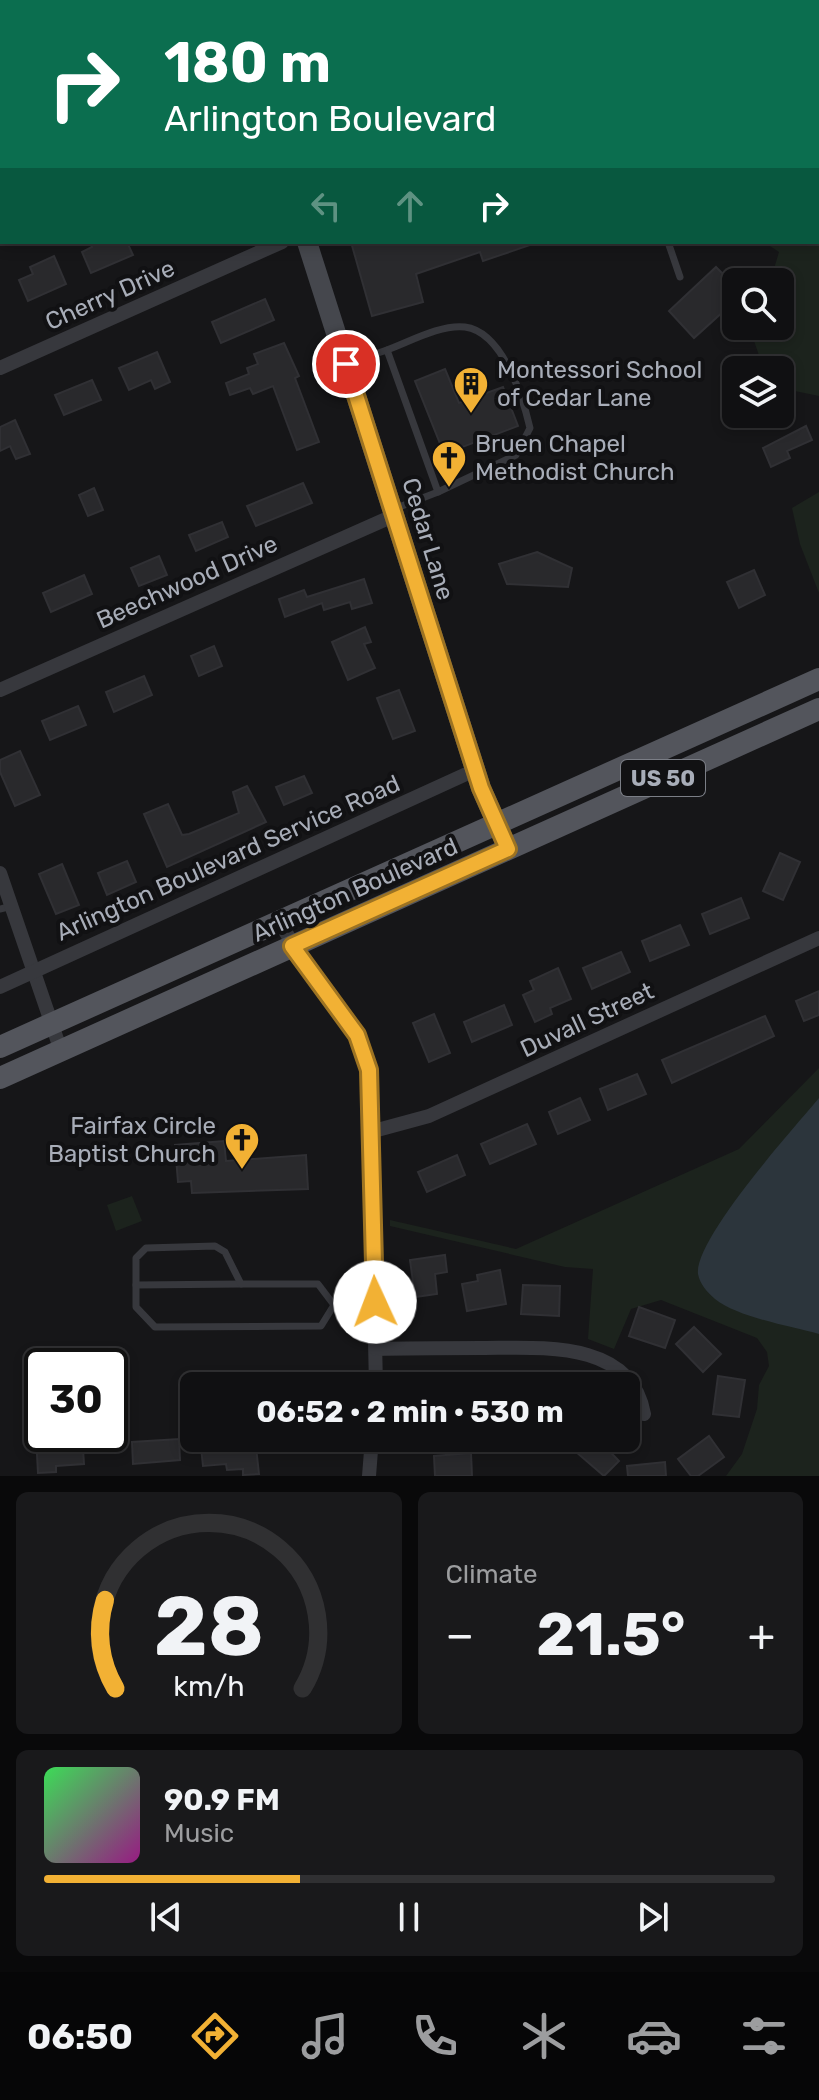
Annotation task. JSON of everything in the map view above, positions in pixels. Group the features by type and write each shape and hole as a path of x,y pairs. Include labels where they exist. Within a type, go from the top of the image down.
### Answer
{"main road":[{"name":"Cedar Lane","path":"308,244 475,770 508,849"},
{"name":"Arlington Boulevard","path":"0,1047 819,679"},
{"name":"Arlington Boulevard","path":"0,1078 819,709"}],"street":[{"name":"Cherry Drive","path":"0,368 278,244"},
{"name":"Beechwood Drive","path":"0,690 393,513"},
{"name":"Arlington Boulevard Service Road","path":"0,987 475,770"},
{"path":"0,873 6,908 35,970 61,1051"},
{"path":"280,921 292,946 357,1035 369,1070 376,1372"},
{"name":"Duvall Street","path":"370,1132 429,1116 819,938"},
{"path":"376,1349 574,1351 615,1366 627,1376 636,1388 644,1414"},
{"path":"369,1476 371,1452"}],"lane":[{"path":"669,244 680,277"},
{"path":"346,364 436,332 466,327 487,338 518,382 530,428 516,455 393,513"},
{"path":"387,350 438,492"},
{"path":"241,1284 225,1252 215,1246 146,1248 136,1258 136,1307 155,1327 321,1326 334,1305"},
{"path":"136,1285 318,1284 334,1305"},
{"path":"334,1305 375,1302"}],"shaded area":[{"path":"767,244 819,244 819,396 794,391 794,356 759,356 754,340 794,340 794,268 774,268 779,252"},
{"path":"819,492 819,593 800,544 792,508"},
{"path":"819,1068 819,1476 726,1476 742,1454 757,1409 759,1385 769,1366 767,1352 757,1338 661,1300 631,1309 614,1349 588,1339 593,1269 565,1267 390,1226 390,1220 516,1249 739,1149"},
{"path":"819,1098 819,1334 736,1311 715,1299 698,1274 701,1258 728,1211"},
{"path":"132,1196 142,1221 116,1231 107,1205"}],"building":[{"path":"91,244 128,244 133,255 91,273 82,252 92,247"},
{"path":"352,244 533,244 483,261 480,252 416,274 423,302 372,316"},
{"path":"54,256 66,284 28,301 19,280 33,274 30,267"},
{"path":"716,267 722,273 722,313 694,338 669,311"},
{"path":"265,299 274,320 221,343 212,322"},
{"path":"284,343 299,376 295,378 319,442 297,450 273,386 253,394 250,388 230,395 226,383 249,374 247,368 258,364 254,354"},
{"path":"157,352 170,382 155,389 151,380 129,390 119,368"},
{"name":"Montessori School of Cedar Lane","path":"445,369 459,403 503,387 518,426 462,447 464,455 447,461 415,381"},
{"path":"92,380 101,400 64,415 55,395"},
{"path":"15,420 30,454 16,459 10,446 0,451 0,427"},
{"path":"806,426 812,440 787,451 790,458 771,467 763,448"},
{"path":"303,483 312,503 256,526 247,506"},
{"path":"94,488 103,510 88,516 79,495"},
{"path":"222,522 228,537 196,551 189,535"},
{"path":"537,552 572,568 568,587 507,584 499,564"},
{"path":"159,556 167,575 139,586 131,568"},
{"path":"754,570 765,595 739,608 727,582"},
{"path":"84,575 92,594 51,612 43,593"},
{"path":"364,579 372,603 352,609 350,602 324,610 322,603 285,617 279,599 304,590 307,597"},
{"path":"365,627 371,642 364,644 375,668 348,680 332,642"},
{"path":"214,646 222,666 199,676 191,656"},
{"path":"144,676 152,695 114,712 106,692"},
{"path":"399,690 415,731 393,739 377,698"},
{"path":"78,706 86,725 50,740 42,721"},
{"path":"20,751 40,795 15,806 0,772 0,760"},
{"path":"304,776 312,793 284,805 276,787"},
{"path":"247,786 266,822 167,867 144,814 168,804 182,835 189,834 239,813 233,792"},
{"path":"780,853 800,862 783,900 763,891"},
{"path":"127,861 136,882 107,895 98,873"},
{"path":"62,864 79,905 56,914 39,874"},
{"path":"741,898 749,918 710,934 702,914"},
{"path":"680,925 689,945 650,961 642,941"},
{"path":"621,952 630,972 592,989 583,968"},
{"path":"558,968 571,999 550,1008 552,1014 535,1022 523,995 534,990 530,981"},
{"path":"819,991 819,1015 804,1021 796,1001"},
{"path":"504,1005 512,1025 472,1042 464,1022"},
{"path":"434,1014 450,1053 429,1062 413,1023"},
{"path":"765,1016 774,1036 672,1083 662,1060"},
{"path":"637,1074 646,1094 608,1110 600,1089"},
{"path":"580,1098 590,1120 558,1134 549,1112"},
{"path":"527,1124 536,1144 490,1164 481,1144"},
{"name":"Fairfax Circle Baptist Church","path":"224,1141 226,1161 306,1155 308,1189 192,1193 191,1181 178,1182 175,1145"},
{"path":"457,1155 465,1175 427,1192 418,1172"},
{"path":"445,1255 447,1272 435,1274 437,1294 415,1297 410,1260"},
{"path":"500,1270 506,1304 467,1311 462,1284 478,1281 477,1275"},
{"path":"523,1285 560,1286 559,1316 521,1314"},
{"path":"639,1307 675,1320 665,1348 629,1336"},
{"path":"694,1327 721,1354 703,1372 676,1344"},
{"path":"718,1376 745,1380 739,1417 713,1414"},
{"path":"709,1436 724,1457 698,1476 691,1476 678,1459"},
{"path":"179,1439 180,1460 133,1464 132,1442"},
{"path":"37,1452 83,1452 84,1464 56,1466 56,1472 38,1473"},
{"path":"202,1452 257,1452 259,1474 243,1475 243,1469 227,1470 226,1464 203,1466"},
{"path":"576,1452 610,1452 619,1461 604,1476"},
{"path":"471,1453 472,1476 435,1476 434,1456"},
{"path":"665,1462 666,1476 628,1476 627,1466"}],"place":[{"name":"Montessori School of Cedar Lane","path":"471,415"},
{"name":"Bruen Chapel Methodist Church","path":"449,489"},
{"name":"Fairfax Circle Baptist Church","path":"242,1171"}],"route":[{"path":"346,364 481,788 508,849 292,946 357,1035 365,1052 369,1070 370,1214 375,1302"}]}
